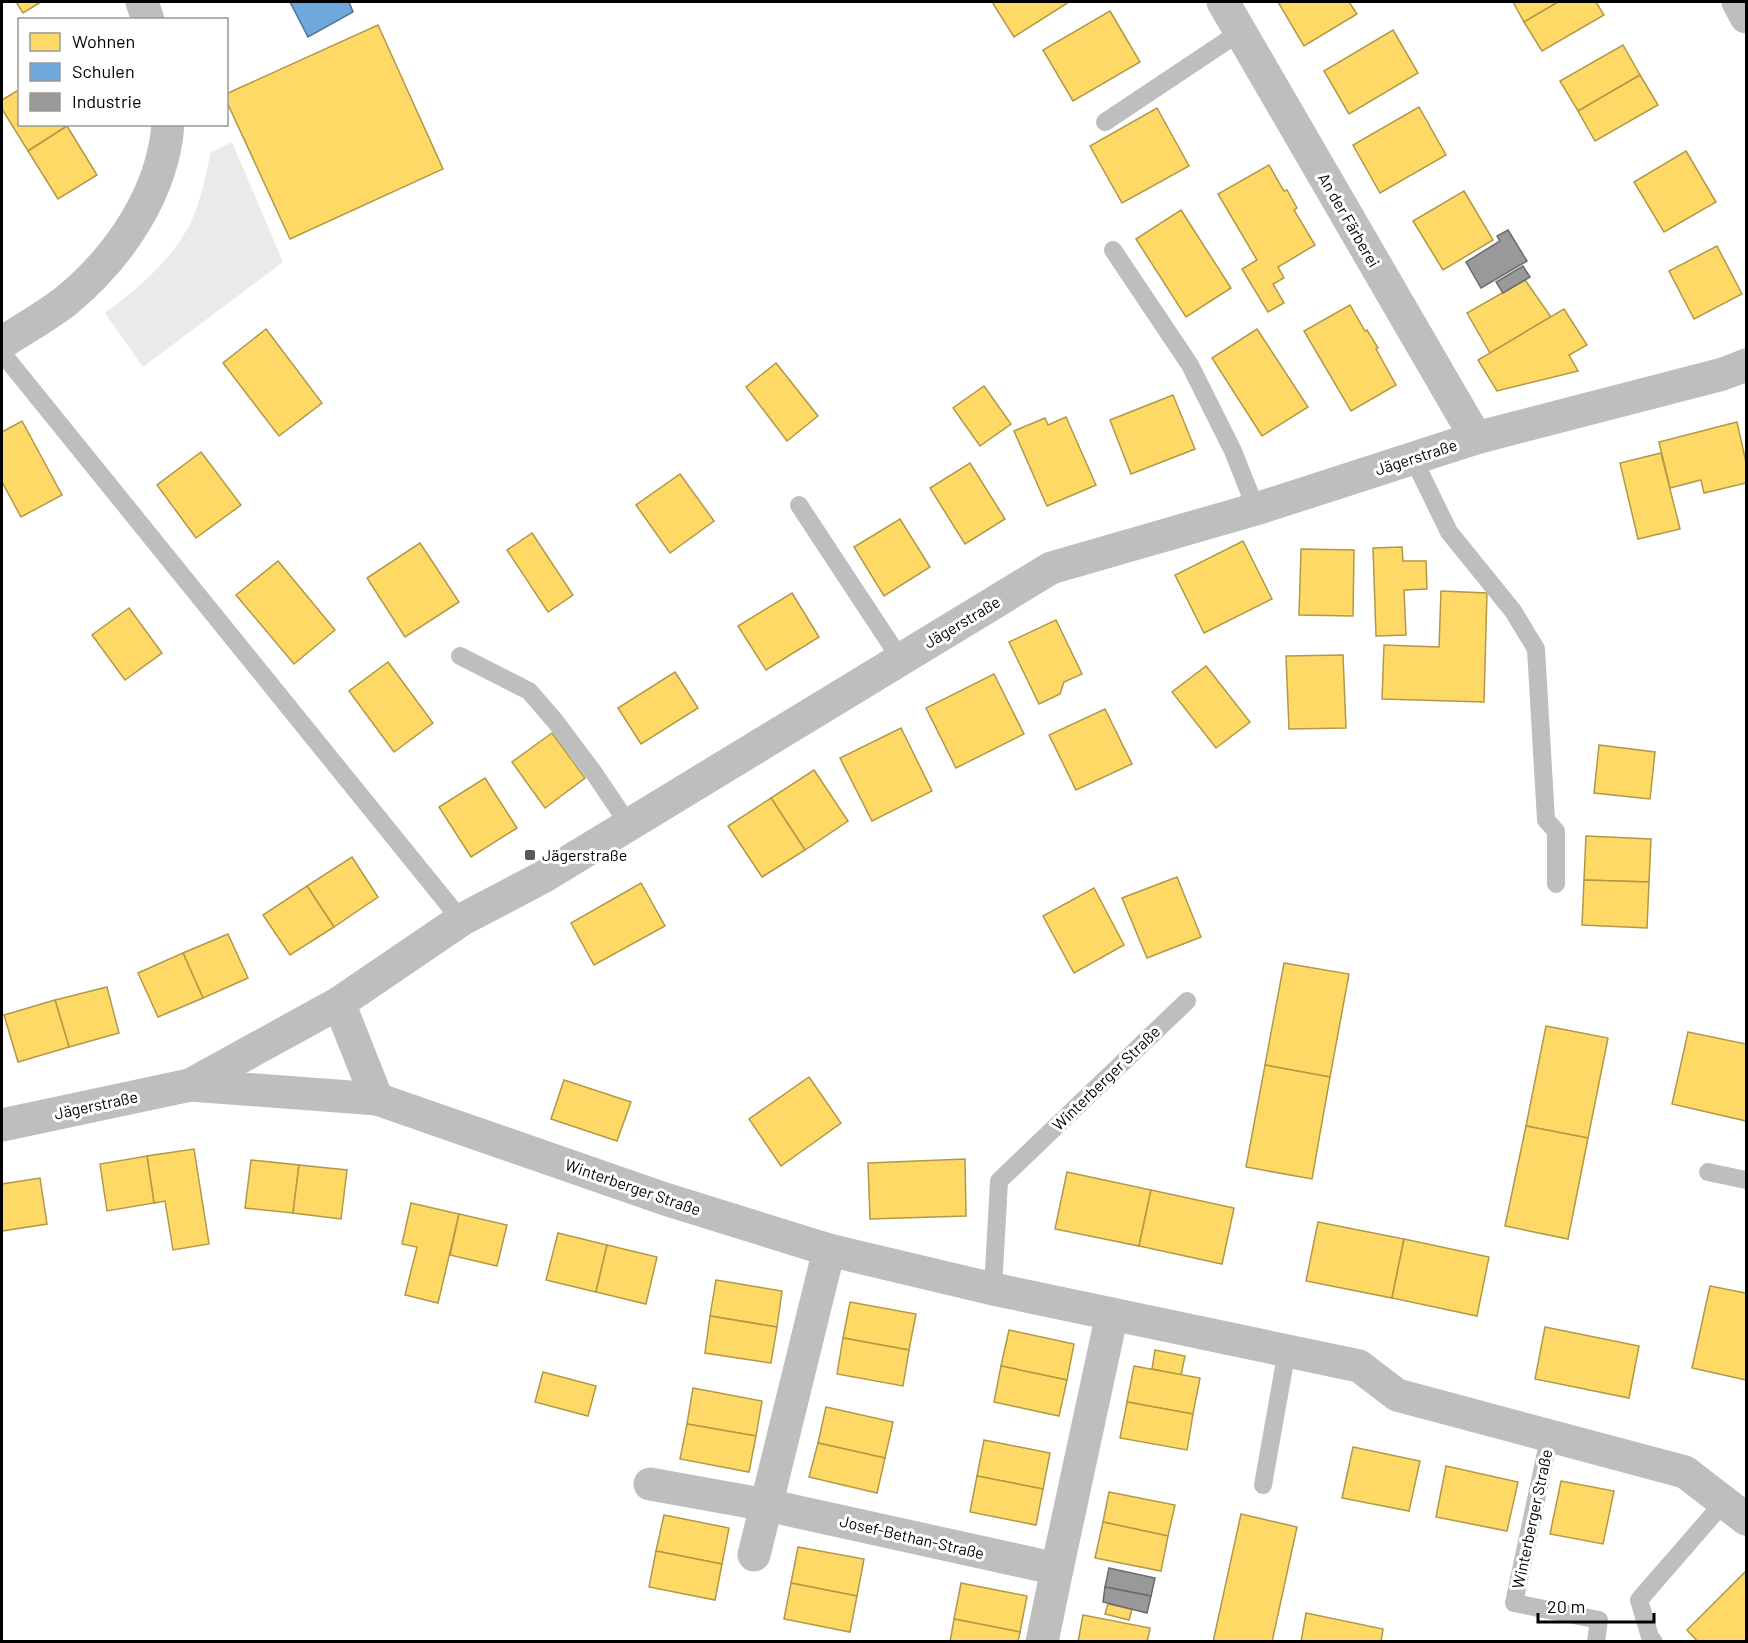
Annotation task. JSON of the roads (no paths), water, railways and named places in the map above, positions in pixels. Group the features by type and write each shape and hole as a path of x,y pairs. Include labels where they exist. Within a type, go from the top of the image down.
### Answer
{"street":[{"path":"142,2 147,18"},
{"name":"An der Färberei","path":"1223,2 1476,438"},
{"path":"1738,2 1746,17"},
{"path":"2,343 67,300 114,254 144,207 166,145 168,126"},
{"name":"Jägerstraße","path":"190,1085 339,1003 461,920 543,877 1051,568 1257,509 1476,438 1724,374 1746,365"},
{"path":"339,1003 377,1100"},
{"name":"Jägerstraße","path":"2,1125 190,1085 377,1100"},
{"name":"Winterberger Straße","path":"377,1100 665,1199 829,1250 993,1289 1359,1366 1397,1395 1550,1434 1685,1472 1735,1510"},
{"path":"754,1555 829,1250"},
{"path":"1042,1641 1112,1314"},
{"name":"Josef-Bethan-Straße","path":"650,1484 767,1505 1057,1569"}],"lane":[{"path":"1105,122 1240,32"},
{"path":"1113,250 1190,365 1233,451 1257,509"},
{"path":"2,353 461,920"},
{"path":"1413,458 1449,532 1513,611 1536,649 1546,820 1556,831 1556,884"},
{"path":"799,505 901,660"},
{"path":"460,656 529,691 594,773 629,825"},
{"name":"Winterberger Straße","path":"993,1289 999,1181 1187,1001"},
{"path":"1708,1172 1746,1180"},
{"path":"1263,1485 1287,1350"},
{"name":"Winterberger Straße","path":"1550,1434 1514,1603 1599,1620 1596,1641"},
{"name":"Winterberger Straße","path":"1654,1641 1650,1637 1639,1600 1735,1510"}],"place":[{"name":"Jägerstraße","path":"530,855"}]}
